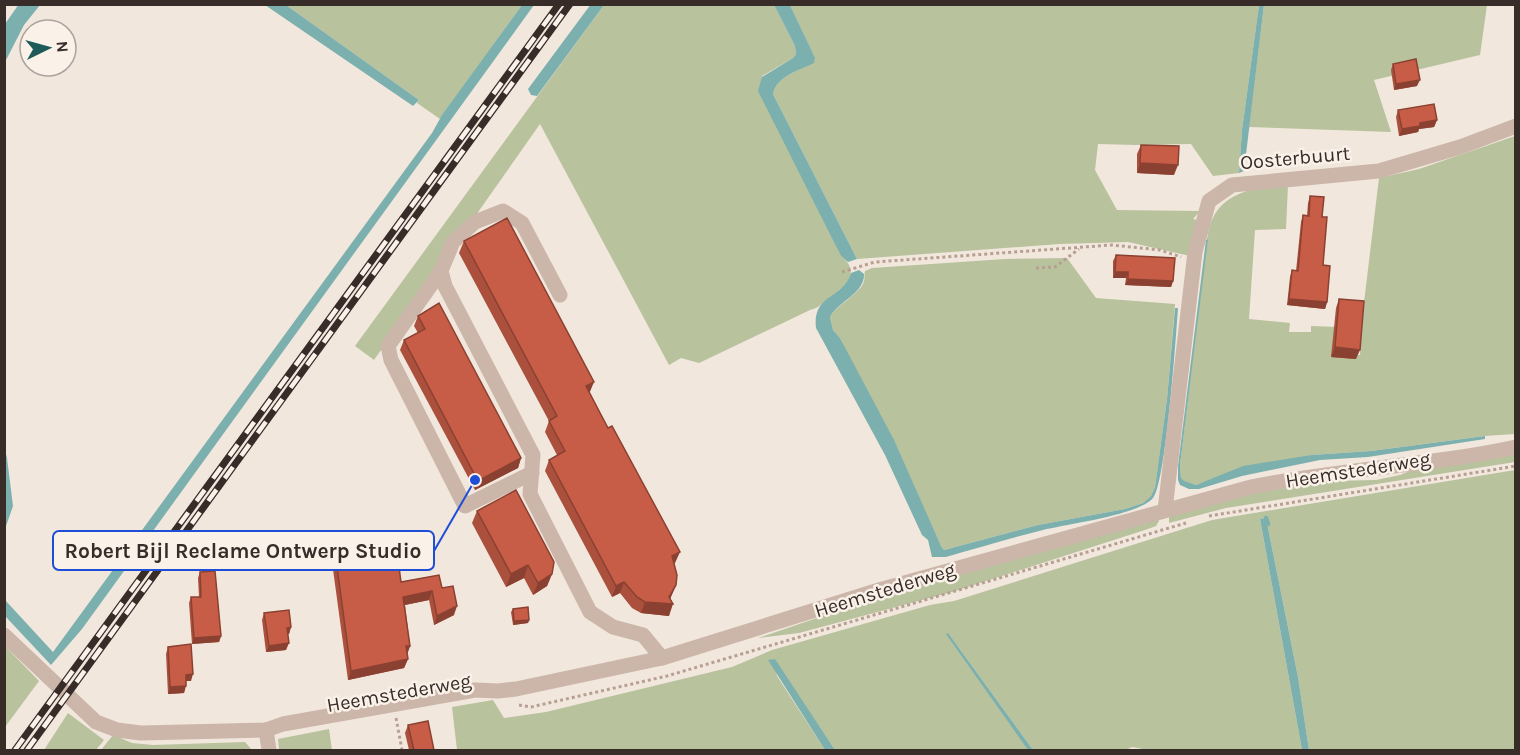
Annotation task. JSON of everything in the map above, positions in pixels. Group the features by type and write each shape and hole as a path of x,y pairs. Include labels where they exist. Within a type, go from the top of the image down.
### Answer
{"street":[{"name":"Oosterbuurt","path":"1165,510 1194,261 1209,201 1232,185 1379,171 1460,147 1515,126"},
{"path":"532,473 465,506 391,360 388,346 441,271 453,242 475,222 503,211 522,224 560,294"},
{"path":"441,271 445,286 534,455 530,494 590,612 613,627 643,635 662,658"},
{"name":"Heemstederweg","path":"4,635 96,722 117,730 267,739 283,724 394,708 475,690 516,689 662,658 879,590 1251,487 1292,478 1418,464 1515,447"}],"path":[{"path":"843,272 875,262 1112,245 1160,250 1194,261"},
{"path":"1036,268 1054,267 1080,248"},
{"name":"Heemstederweg","path":"1208,516 1515,466"},
{"name":"Heemstederweg","path":"513,703 531,707 667,676 1188,522"},
{"path":"394,708 402,750"}],"green space":[{"path":"286,5 522,5 440,119 417,103 419,100"},
{"path":"604,5 774,5 795,46 796,54 762,76 841,256 850,268 851,274 846,284 816,308 699,363 681,358 669,365 540,124 374,360 355,346"},
{"path":"790,5 1259,5 1242,130 1239,173 1213,176 1191,144 1098,144 1095,170 1117,210 1200,211 1193,219 1197,220 1190,256 1128,242 1060,244 857,259 773,94 783,78 813,63 815,59"},
{"path":"1264,5 1487,5 1480,55 1374,80 1391,132 1249,127"},
{"path":"1515,136 1515,434 1371,451 1311,455 1219,477 1196,485 1184,482 1181,478 1180,465 1207,241 1215,213 1223,204 1252,190 1288,185 1286,229 1255,230 1249,319 1290,323 1289,332 1311,332 1311,326 1339,327 1337,354 1360,355 1379,178 1419,169"},
{"path":"1067,258 1096,298 1175,304 1167,399 1155,487 1151,496 1143,503 1125,509 1038,525 944,550 840,338 833,330 830,317 859,290 864,281 865,271 872,268 1005,259"},
{"path":"1515,453 1515,462 1226,508 1169,523 1169,516 1254,493 1329,481 1376,480 1415,469"},
{"path":"1515,470 1515,750 1309,750 1298,677 1266,518 1260,519 1302,750 1148,750 1132,747 1126,750 1033,750 948,633 1030,750 835,750 774,659 777,676 825,750 457,750 452,707 493,700 504,718 546,712 732,667 772,650 930,605 954,601 1212,520"},
{"path":"1158,519 1156,526 1148,529 952,592 799,633 758,638 913,585"},
{"path":"5,646 39,681 5,727"},
{"path":"68,713 104,740 96,750 44,750"},
{"path":"329,729 332,750 279,750 278,739"},
{"path":"113,735 132,743 153,745 245,742 252,750 101,750"}],"water":[{"path":"19,4 40,5 30,18 18,18 18,37 5,62 5,24"},
{"path":"591,4 604,5 537,96 531,95 528,89"},
{"path":"265,5 286,5 419,100 413,106"},
{"path":"522,5 534,5 82,629 51,665 5,616 5,600 53,652 432,133 442,115"},
{"path":"774,5 790,5 815,58 814,63 784,78 773,94 857,259 848,262 841,256 758,91 762,77 796,54 795,46"},
{"path":"1259,5 1264,5 1244,171 1239,173 1242,130"},
{"path":"1208,239 1180,465 1181,478 1184,481 1196,485 1243,466 1311,455 1371,451 1485,436 1485,439 1368,457 1320,460 1242,476 1199,489 1189,489 1180,485 1178,466 1206,240"},
{"path":"859,270 864,274 863,281 856,292 830,317 833,330 840,338 894,440 944,550 1038,525 1125,509 1143,503 1151,496 1155,487 1167,399 1175,308 1178,308 1166,439 1158,487 1153,498 1145,504 1118,514 1043,530 946,557 932,557 928,540 922,535 885,455 816,328 816,317 823,303 842,288 851,273"},
{"path":"5,450 13,506 5,529"},
{"path":"1266,518 1298,677 1309,750 1302,750 1260,519"},
{"path":"948,633 1033,750 1028,750 946,634"},
{"path":"775,659 835,750 825,750 768,660"}],"building":[{"path":"1416,59 1420,80 1396,84 1393,64"},
{"path":"1434,104 1437,120 1402,129 1398,110"},
{"path":"1141,145 1179,146 1178,165 1140,163"},
{"path":"1310,196 1324,197 1322,217 1327,217 1323,265 1330,266 1327,302 1289,299 1292,270 1298,271 1303,215 1309,216"},
{"path":"507,218 594,382 586,386 608,428 612,426 680,552 672,556 677,575 676,585 669,597 673,604 645,602 637,597 624,582 616,586 549,460 565,451 549,421 557,416 464,241"},
{"path":"1116,255 1175,258 1173,281 1128,279 1128,272 1115,272"},
{"path":"1339,299 1364,301 1360,350 1335,347"},
{"path":"439,303 521,458 478,481 404,340 425,329 418,316"},
{"path":"516,490 554,562 552,574 538,583 528,565 511,574 477,511"},
{"path":"396,544 401,582 439,575 442,588 453,586 457,606 437,616 432,591 403,597 410,646 406,646 408,659 351,671 335,552"},
{"path":"215,571 221,636 194,638 191,597 201,597 200,572"},
{"path":"528,607 529,620 514,621 513,609"},
{"path":"289,610 291,627 287,628 289,643 269,646 264,613"},
{"path":"191,644 193,674 186,675 186,686 170,687 168,647"},
{"path":"428,721 434,750 414,750 408,725"}],"waterway":[{"path":"1267,523 1266,518 1268,524"}],"railway":[{"path":"15,750 559,4"},
{"path":"27,750 570,4"}],"place":[{"name":"Robert Bijl Reclame Ontwerp Studio","path":"475,480"}]}
